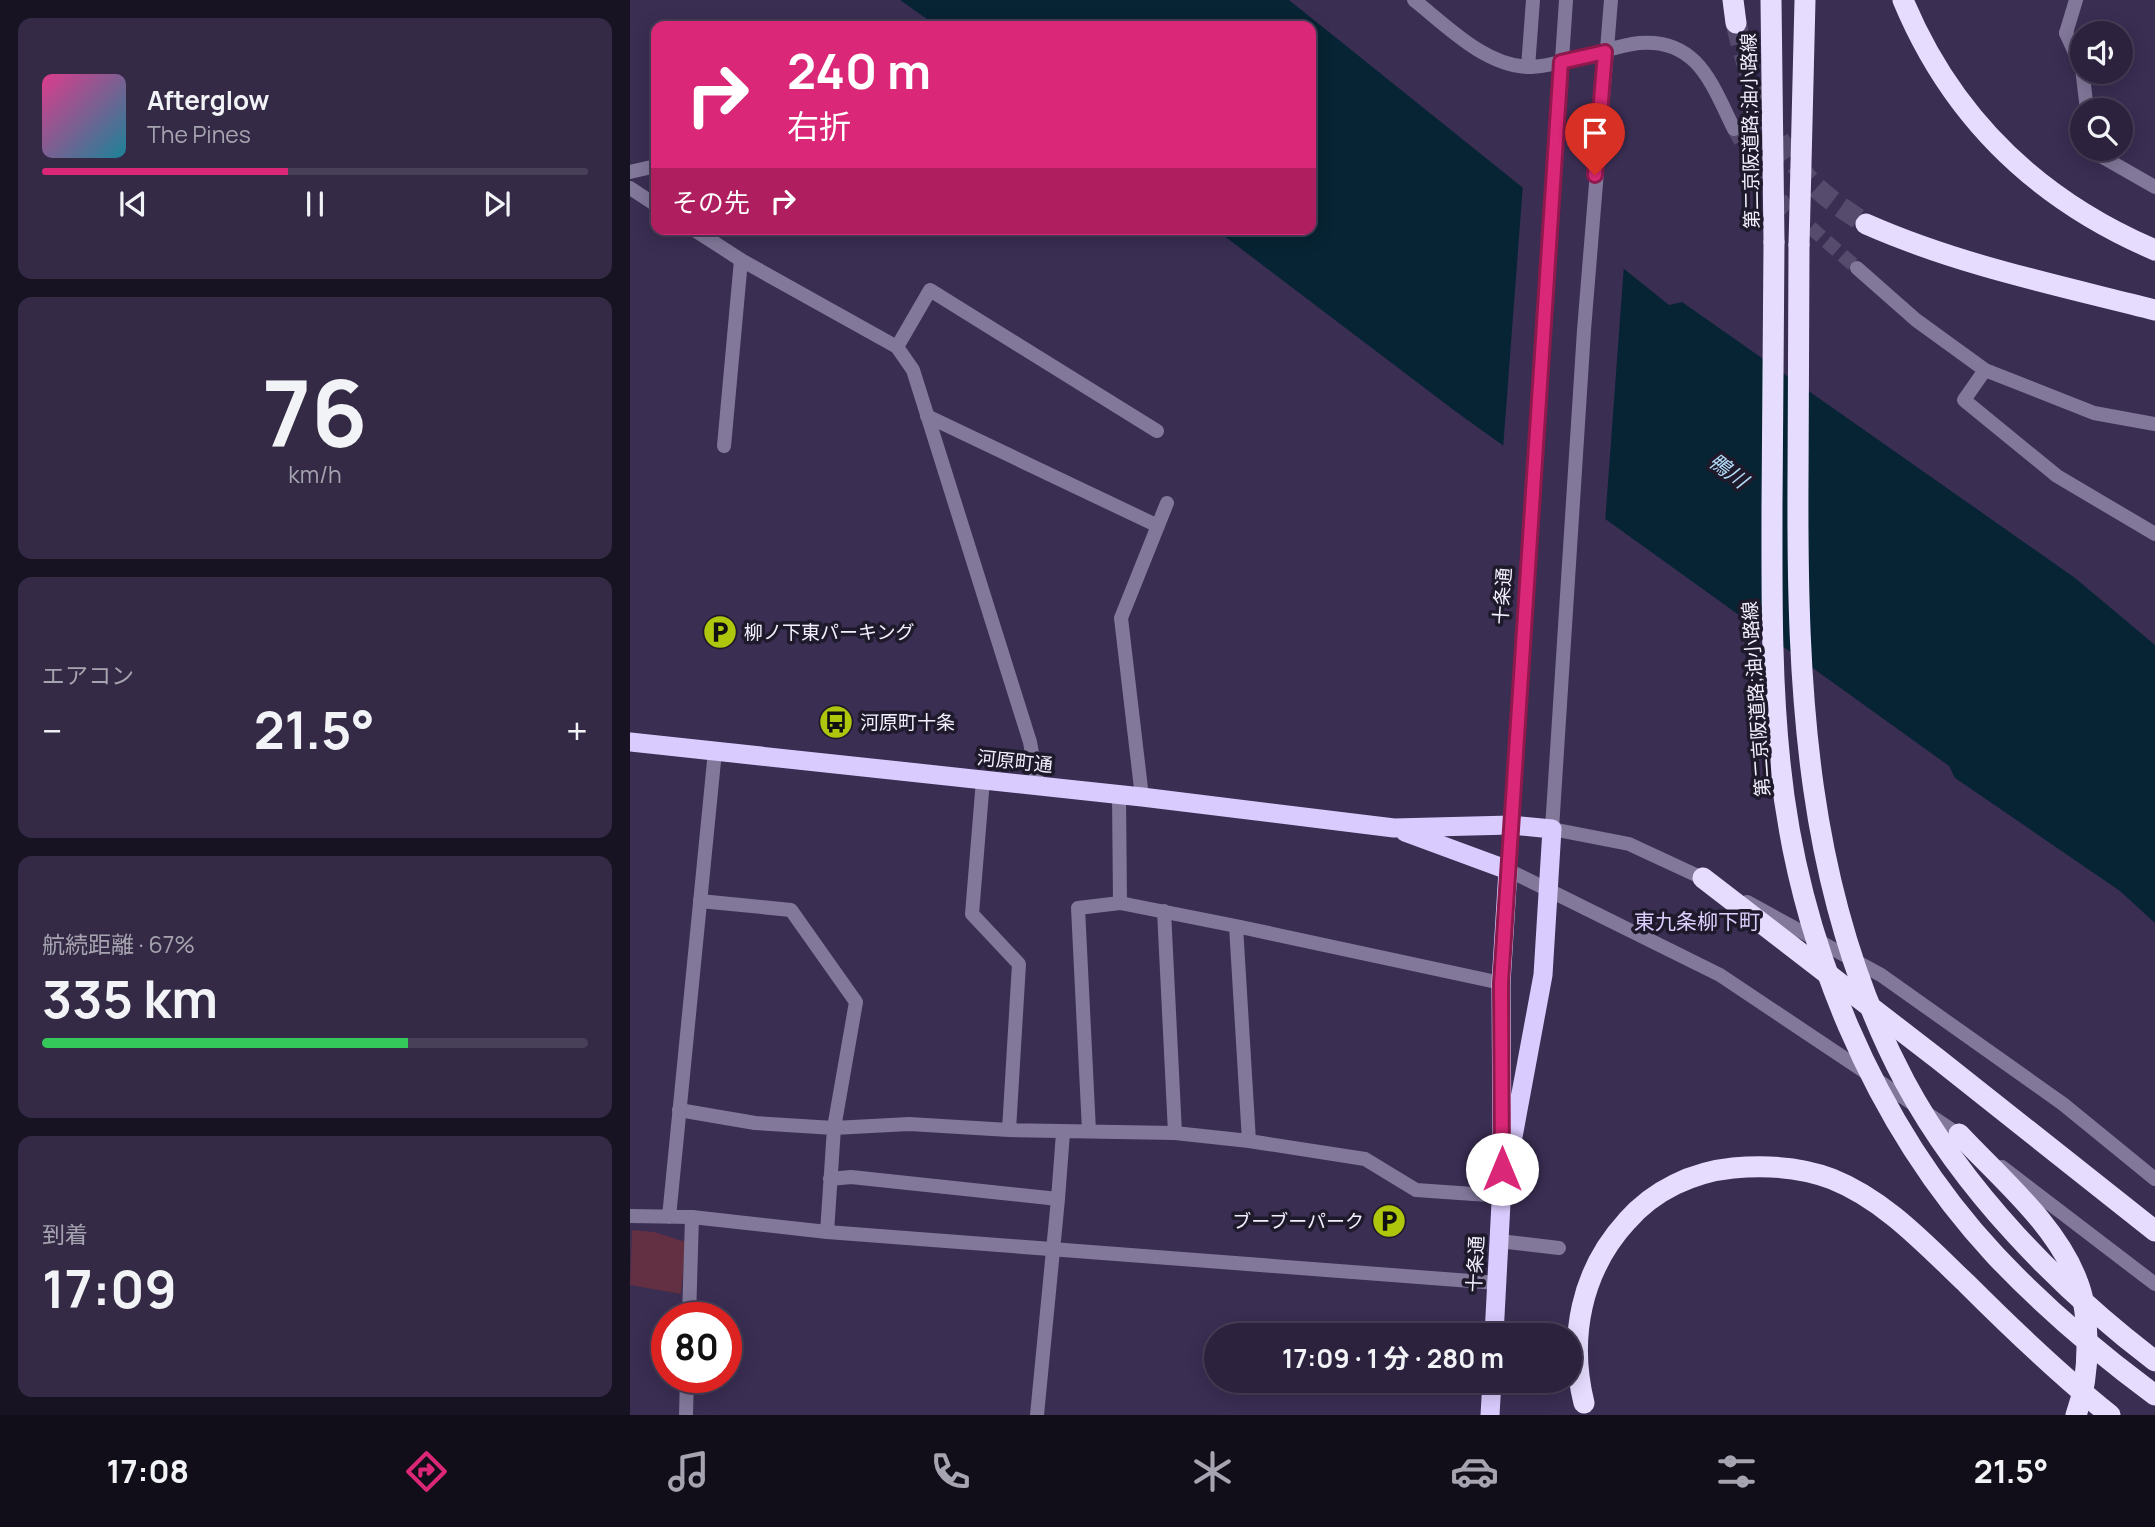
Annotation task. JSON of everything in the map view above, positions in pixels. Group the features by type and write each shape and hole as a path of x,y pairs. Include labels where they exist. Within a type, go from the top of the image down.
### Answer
{"highway":[{"path":"1732,0 1736,23"},
{"name":"第二京阪道路;油小路線","path":"1771,0 1774,242 1772,632 1780,764 1790,834 1807,906 1830,981 1860,1052 1896,1120 1942,1191 1994,1254 2049,1308 2117,1367 2155,1395"},
{"path":"1805,0 1799,245 1798,604 1803,706 1811,780 1841,921 1860,982 1881,1035 1936,1134 2022,1242 2072,1292 2155,1361"},
{"path":"1903,0 1930,57 1951,89 1999,147 2026,173 2066,203 2120,235 2155,250"},
{"path":"1866,224 1962,261 2155,310"},
{"name":"河原町通","path":"630,742 1142,797 1394,828 1511,825 1552,829"},
{"name":"河原町通","path":"1394,828 1508,870"},
{"name":"十条通","path":"1502,1196 1543,975 1552,829"},
{"name":"十条通","path":"1495,1323 1502,1196 1501,983 1508,870"},
{"path":"1703,878 2155,1231"},
{"path":"1959,1134 2040,1220 2079,1284 2087,1334 2087,1357 2085,1381 2076,1415"},
{"path":"1586,1409 1576,1357 1580,1311 1594,1269 1616,1234 1644,1205 1680,1181 1723,1169 1768,1166 1812,1172 1835,1180 1894,1218 1940,1258 2025,1341 2110,1415"},
{"path":"1490,1415 1491,1393"}],"street":[{"path":"1414,0 1476,48 1498,60 1528,67 1561,62 1638,43 1665,44 1689,53 1707,75 1734,129"},
{"path":"1528,67 1534,0"},
{"name":"十条通","path":"1508,870 1566,0"},
{"name":"十条通","path":"1552,829 1599,123 1611,0"},
{"path":"2076,0 2066,33 2082,68 2086,98"},
{"path":"2108,161 2155,187"},
{"path":"630,172 651,167"},
{"path":"630,188 651,202"},
{"path":"702,235 741,260 897,347 913,370 1030,742 1038,786"},
{"path":"724,446 741,260"},
{"path":"1857,268 1916,320 1985,370 2094,413 2155,424"},
{"path":"897,347 930,290 1157,431"},
{"path":"1985,370 1964,400 2057,476 2155,534"},
{"path":"927,416 1158,526"},
{"path":"1142,797 1121,618 1167,503"},
{"path":"668,1217 715,751"},
{"path":"983,780 972,914 1019,964 1009,1130"},
{"path":"1119,795 1120,903"},
{"path":"1552,829 1629,844 1703,878 1881,975 2063,1104 2155,1179"},
{"path":"1508,870 1720,975 1959,1134 2155,1284"},
{"path":"700,901 791,910 856,1003 834,1128 827,1232"},
{"path":"1089,1131 1078,908 1120,903 1501,983"},
{"path":"1164,911 1175,1133"},
{"path":"1236,926 1249,1141"},
{"path":"679,1110 755,1123 834,1128 909,1124 1062,1132 1175,1133 1365,1158 1416,1190 1502,1196"},
{"path":"1037,1415 1059,1199 1062,1132"},
{"path":"830,1179 852,1177 1059,1199"},
{"path":"630,1216 692,1217 827,1232 1497,1283"},
{"path":"689,1302 692,1217"},
{"path":"1499,1241 1559,1248"},
{"path":"686,1415 687,1393"}],"shaded area":[{"path":"632,1230 654,1232 686,1242 681,1294 630,1285"}],"water":[{"path":"900,0 1289,0 1315,21 930,21"},
{"name":"鴨川","path":"1316,22 1669,305 1682,302 2075,578 2155,645 2155,923 2120,891 1955,778 1949,766 1455,411 1223,235 1316,235"}],"pier":[{"path":"1523,184 1624,265 1605,523 1503,449"}],"tunnel":[{"path":"1736,23 1754,85 1781,143 1814,185 1866,224"},
{"path":"1734,129 1753,164 1786,206 1857,268"}],"place":[{"name":"柳ノ下東パーキング","path":"720,632"},
{"name":"河原町十条","path":"836,722"},
{"name":"ブーブーパーク","path":"1389,1221"}],"district":[{"name":"東九条柳下町","path":"1697,922"}],"route":[{"path":"1502,1169 1501,983 1561,62 1605,52 1595,175"}]}
